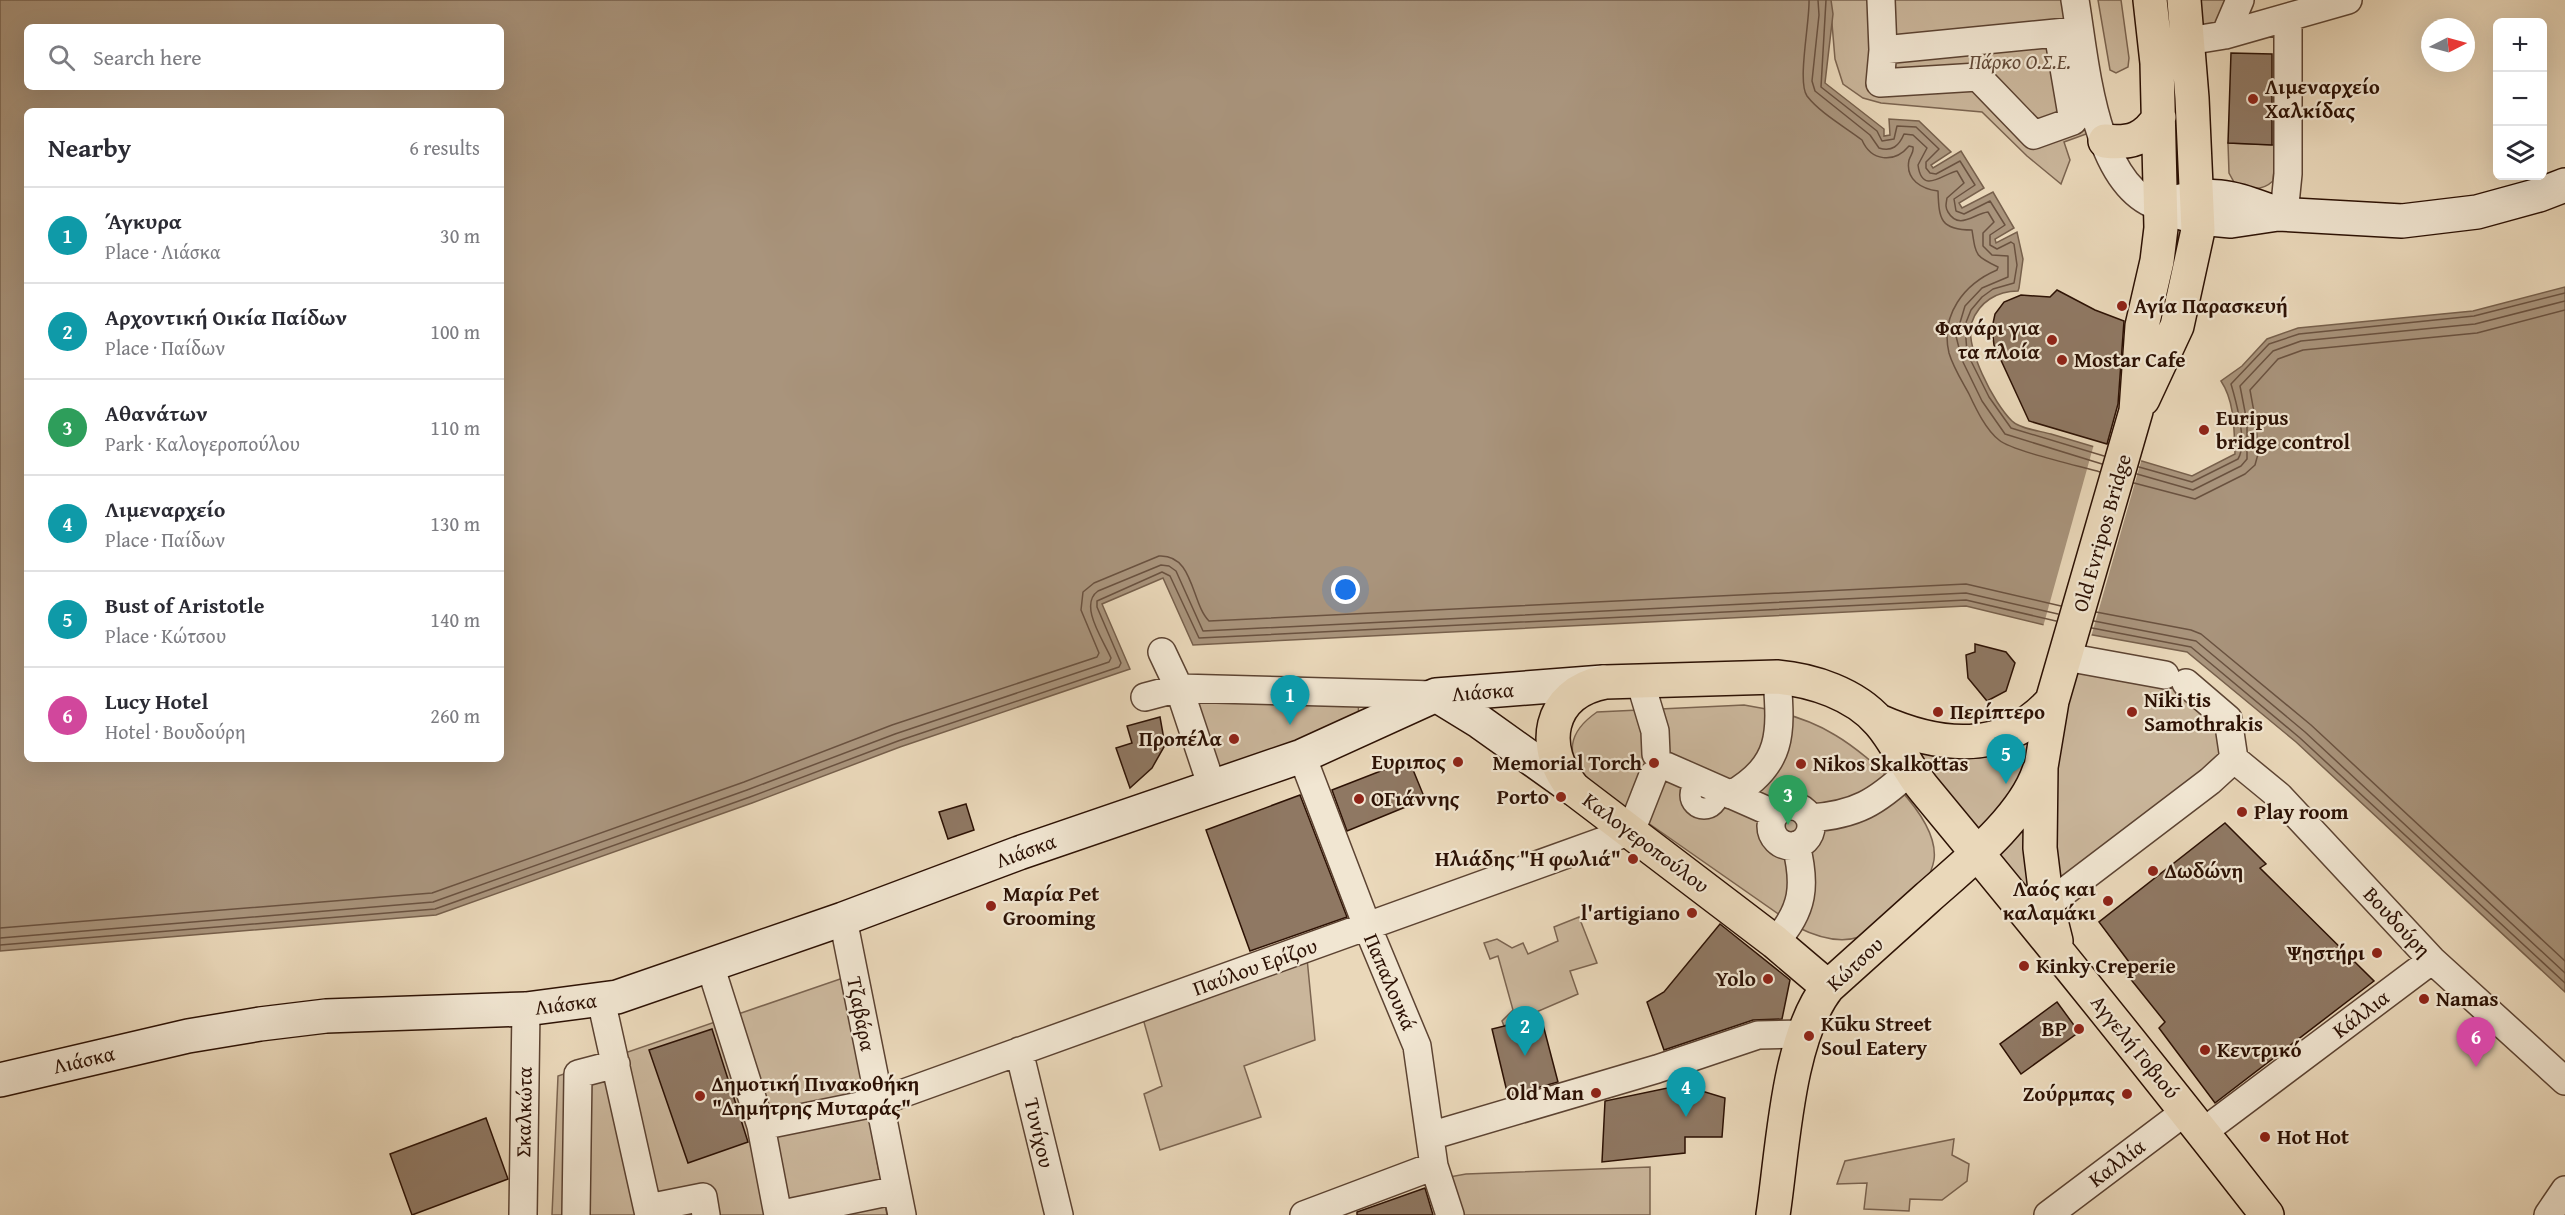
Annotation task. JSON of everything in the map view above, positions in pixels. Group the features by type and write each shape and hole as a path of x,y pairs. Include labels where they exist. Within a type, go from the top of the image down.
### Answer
{"main road":[{"path":"2135,416 2142,326 2157,261 2161,207 2157,63 2150,0"},
{"path":"2135,416 2160,368 2177,326 2196,243 2198,207 2184,0"},
{"path":"2105,141 2124,142 2143,137 2159,117"},
{"name":"Old Evripos Bridge","path":"2041,767 2052,701 2135,416"},
{"name":"Λιάσκα","path":"1605,682 1777,677 1801,679 1819,686 1853,702 1879,722 1910,771 1978,853"},
{"name":"Καλογεροπούλου","path":"1605,682 1586,687 1570,699 1554,724 1553,754 1560,773 1574,789 1775,942 1828,987"},
{"path":"1879,722 1916,736 1947,741 2002,736 2027,724 2052,701"},
{"path":"2041,767 2040,848 2047,905 2058,949"},
{"name":"Κώτσου","path":"1773,1215 1794,1071 1807,1019 1828,987 1978,853 2027,794 2041,767"},
{"name":"Αγγελή Γοβιού","path":"1978,853 2058,949 2267,1215"}],"street":[{"path":"1881,0 1883,50 1880,82 1978,77 2034,135 2073,121 2069,32 2075,0"},
{"path":"2225,35 2240,0"},
{"path":"2188,40 2225,35 2348,0"},
{"path":"2281,214 2288,174 2288,18"},
{"path":"1883,50 2069,32"},
{"path":"2069,32 2088,82 2111,157 2133,192 2150,204 2161,207 2198,207 2231,221 2281,214 2402,221 2436,219 2505,205 2565,184"},
{"path":"2047,905 2210,781 2234,759 2228,719 2175,679 2068,651"},
{"path":"1162,652 1179,688 1212,787"},
{"path":"1719,790 1752,783 1768,764 1778,741 1780,716 1777,677"},
{"path":"1631,831 1658,765 1656,731 1640,681"},
{"name":"Λιάσκα","path":"0,1080 188,1036 260,1024 326,1016 526,1009 601,1000 843,919 874,896 1302,756 1436,695 1540,689 1605,682"},
{"path":"1145,697 1179,688 1436,695"},
{"name":"Λιάσκα","path":"1436,695 1480,722 1574,789"},
{"name":"Παπαλουκά","path":"1302,756 1367,926 1417,1046 1434,1166 1450,1215"},
{"name":"Βουδούρη","path":"2234,759 2279,796 2432,960 2565,1081"},
{"path":"1658,765 1775,814"},
{"path":"1810,818 1838,816 1864,807 1887,793 1910,771"},
{"path":"1790,805 1802,809 1810,818 1811,831 1802,843 1789,846 1777,840 1772,827 1775,814 1790,805"},
{"name":"Παύλου Ερίζου","path":"761,1126 879,1102 1631,831"},
{"path":"1775,942 1790,925 1800,900 1803,872 1796,845"},
{"name":"Τζαβάρα","path":"843,919 899,1203"},
{"name":"Κάλλια","path":"2194,1121 2376,1002 2432,960"},
{"path":"710,965 761,1126 778,1215 899,1203"},
{"path":"601,1000 649,1211 703,1197 706,1215"},
{"name":"Σκαλκώτα","path":"523,1215 526,1009"},
{"path":"1430,1136 1657,1069 1758,1035 1803,1034"},
{"name":"Τυνίχου","path":"1019,1051 1059,1215"},
{"path":"576,1214 578,1074 616,1064"},
{"name":"Καλλία","path":"2048,1215 2194,1121"},
{"path":"1304,1215 1434,1166"},
{"path":"2548,1215 2565,1190"}],"green space":[{"name":"Πάρκο Ο.Σ.Ε.","path":"1830,0 2075,0 2100,129 2064,142 2070,160 2061,184 2027,156 1982,112 1881,103 1863,98 1843,84 1835,59"},
{"path":"2098,0 2121,0 2129,58 2128,67 2116,73 2110,70"},
{"path":"2184,0 2240,0 2225,35 2188,40"},
{"path":"2228,143 2276,145 2273,181 2264,187 2255,188 2235,184 2229,173"},
{"path":"2066,657 2198,691 2234,759 2025,909 1923,787 1907,734 2002,736"},
{"path":"1179,688 1358,693 1359,731 1212,787"},
{"path":"1744,705 1803,719 1849,744 1900,789 1926,825 1933,843 1934,860 1927,879 1893,911 1859,937 1843,940 1827,938 1797,927 1588,781 1575,762 1573,744 1575,736 1587,720 1597,712"},
{"path":"1579,917 1597,963 1570,971 1578,994 1504,1026 1502,1021 1513,1010 1498,956 1490,959 1484,943 1497,939 1512,948 1523,943 1528,954 1558,941 1554,927"},
{"path":"1306,948 1315,1040 1244,1066 1261,1117 1160,1150 1144,1094 1162,1086 1140,1008"},
{"path":"843,978 887,1215 552,1215 558,1076"},
{"path":"1954,1139 1952,1155 1969,1164 1967,1181 1942,1200 1910,1199 1909,1211 1864,1209 1867,1183 1837,1184 1845,1161"},
{"path":"1650,1167 1650,1215 1450,1215 1438,1179 1466,1174"}],"water":[{"path":"0,0 1831,0 1833,14 1825,83 1884,129 1884,136 1890,135 1889,119 1919,121 1951,152 1931,165 1933,168 1961,151 1984,188 1959,203 1962,208 1993,192 2014,228 1995,239 1996,243 2017,232 2023,259 2018,291 2003,293 1984,303 1975,315 1971,332 1972,345 1982,374 2005,413 2016,424 2025,428 2192,476 2235,454 2231,407 2221,381 2242,366 2267,339 2298,328 2473,311 2565,287 2565,992 2296,742 2187,652 2065,630 1966,606 1193,645 1163,578 1102,604 1130,669 900,747 752,803 436,915 0,951"}],"pier":[{"path":"2094,444 2142,458 2091,637 2043,627"}],"building":[{"name":"Λιμεναρχείο Χαλκίδας","path":"2231,53 2272,54 2272,145 2228,143"},
{"name":"Mostar Cafe","path":"2057,290 2095,310 2124,321 2118,404 2107,444 2029,421 1994,345 1992,328 1995,314 2004,302 2021,295 2050,297"},
{"path":"1975,644 2006,652 2015,663 2006,691 1987,701 1968,678 1966,655 1975,652"},
{"path":"1160,717 1165,745 1152,768 1130,788 1116,748 1132,743 1127,726"},
{"path":"1409,760 1425,799 1347,831 1332,790"},
{"path":"1300,795 1347,917 1250,951 1206,830"},
{"path":"966,804 974,830 948,839 939,812"},
{"path":"2225,823 2266,864 2260,868 2374,981 2215,1103 2159,1028 2165,1022 2125,972 2132,966 2099,922"},
{"path":"1720,924 1790,980 1782,1019 1753,1020 1664,1050 1647,1002 1664,992"},
{"path":"2057,1002 2079,1032 2021,1074 2000,1044"},
{"path":"1541,1017 1558,1082 1508,1096 1492,1029"},
{"name":"Δημοτική Πινακοθήκη \"Δημήτρης Μυταράς\"","path":"712,1029 748,1142 688,1163 649,1050"},
{"path":"1682,1085 1725,1098 1722,1137 1685,1137 1685,1153 1602,1162 1605,1101"},
{"path":"486,1118 508,1179 412,1215 390,1154"},
{"path":"1425,1188 1433,1215 1357,1215 1357,1212"}],"place":[{"name":"Λιμεναρχείο Χαλκίδας","path":"2253,99"},
{"name":"Αγία Παρασκευή","path":"2122,306"},
{"name":"Φανάρι για τα πλοία","path":"2052,340"},
{"name":"Mostar Cafe","path":"2062,360"},
{"name":"Euripus bridge control","path":"2204,430"},
{"name":"Περίπτερο","path":"1938,712"},
{"name":"Niki tis Samothrakis","path":"2132,712"},
{"name":"Άγκυρα","path":"1290,725"},
{"name":"Προπέλα","path":"1234,739"},
{"name":"Ευριπος","path":"1458,762"},
{"name":"Memorial Torch","path":"1654,763"},
{"name":"Nikos Skalkottas","path":"1801,764"},
{"name":"Bust of Aristotle","path":"2006,784"},
{"name":"Porto","path":"1561,797"},
{"name":"ΟΓιάννης","path":"1359,799"},
{"name":"Play room","path":"2242,812"},
{"name":"Αθανάτων","path":"1788,825"},
{"name":"Ηλιάδης \"Η φωλιά\"","path":"1633,859"},
{"name":"Δωδώνη","path":"2153,871"},
{"name":"Λαός και καλαμάκι","path":"2108,901"},
{"name":"Μαρία Pet Grooming","path":"991,906"},
{"name":"l'artigiano","path":"1692,913"},
{"name":"Ψηστήρι","path":"2377,953"},
{"name":"Kinky Creperie","path":"2024,966"},
{"name":"Yolo","path":"1768,979"},
{"name":"Namas","path":"2424,999"},
{"name":"BP","path":"2079,1029"},
{"name":"Kūku Street Soul Eatery","path":"1809,1036"},
{"name":"Κεντρικό","path":"2205,1050"},
{"name":"Αρχοντική Οικία Παίδων","path":"1525,1056"},
{"name":"Lucy Hotel","path":"2476,1067"},
{"name":"Old Man","path":"1596,1093"},
{"name":"Ζούρμπας","path":"2127,1094"},
{"name":"Δημοτική Πινακοθήκη \"Δημήτρης Μυταράς\"","path":"700,1096"},
{"name":"Λιμεναρχείο","path":"1686,1117"},
{"name":"Hot Hot","path":"2265,1137"}]}
